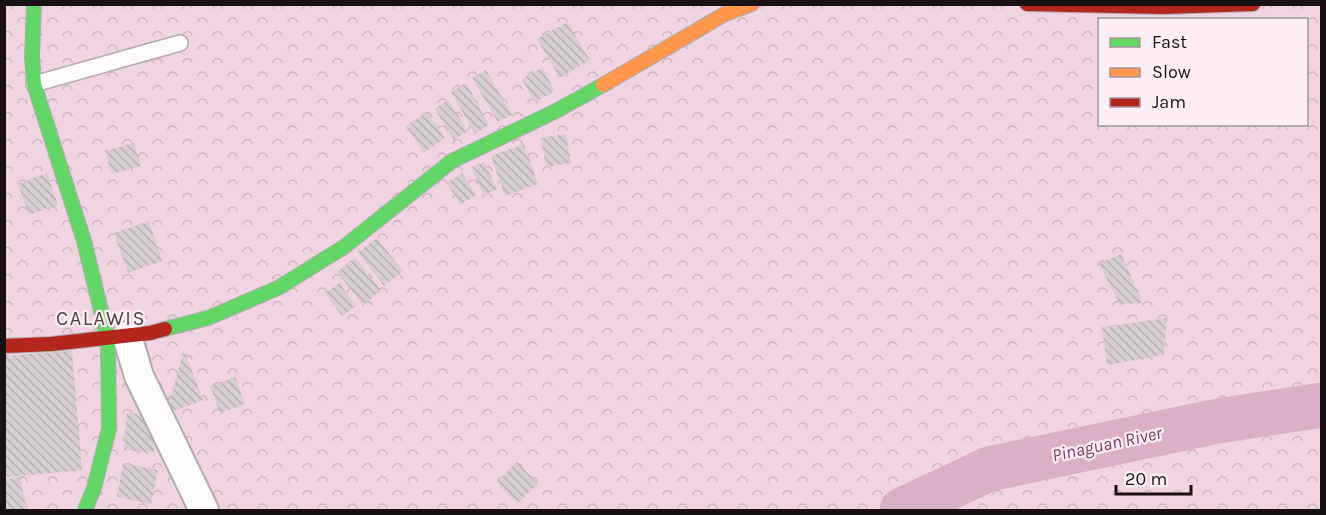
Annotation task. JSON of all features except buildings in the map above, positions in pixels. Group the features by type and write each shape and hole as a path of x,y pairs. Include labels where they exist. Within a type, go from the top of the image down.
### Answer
{"street":[{"path":"34,4 32,57 34,84 84,241 117,338 139,376 204,510"},
{"path":"4,346 117,338 150,333 208,318 278,288 344,247 452,161 566,105 725,14 752,4"},
{"path":"1027,4 1163,7 1253,4"},
{"path":"85,510 94,488 109,429 117,338"}],"lane":[{"path":"34,84 180,43"}],"green space":[{"path":"5,5 1321,5 1321,510 5,510"}],"waterway":[{"name":"Pinaguan River","path":"902,510 989,469 1218,421 1322,405"}],"traffic: fast":[{"path":"34,4 32,57 34,84 84,241 108,339 109,429 94,488 85,510"},
{"path":"165,329 208,318 278,288 344,247 452,161 556,111 603,85"}],"traffic: slow":[{"path":"603,85 725,14 752,4"}],"traffic: jam":[{"path":"1027,4 1163,7 1253,4"},
{"path":"4,346 51,344 150,333 165,329"}],"district":[{"name":"CALAWIS","path":"101,318"}]}
